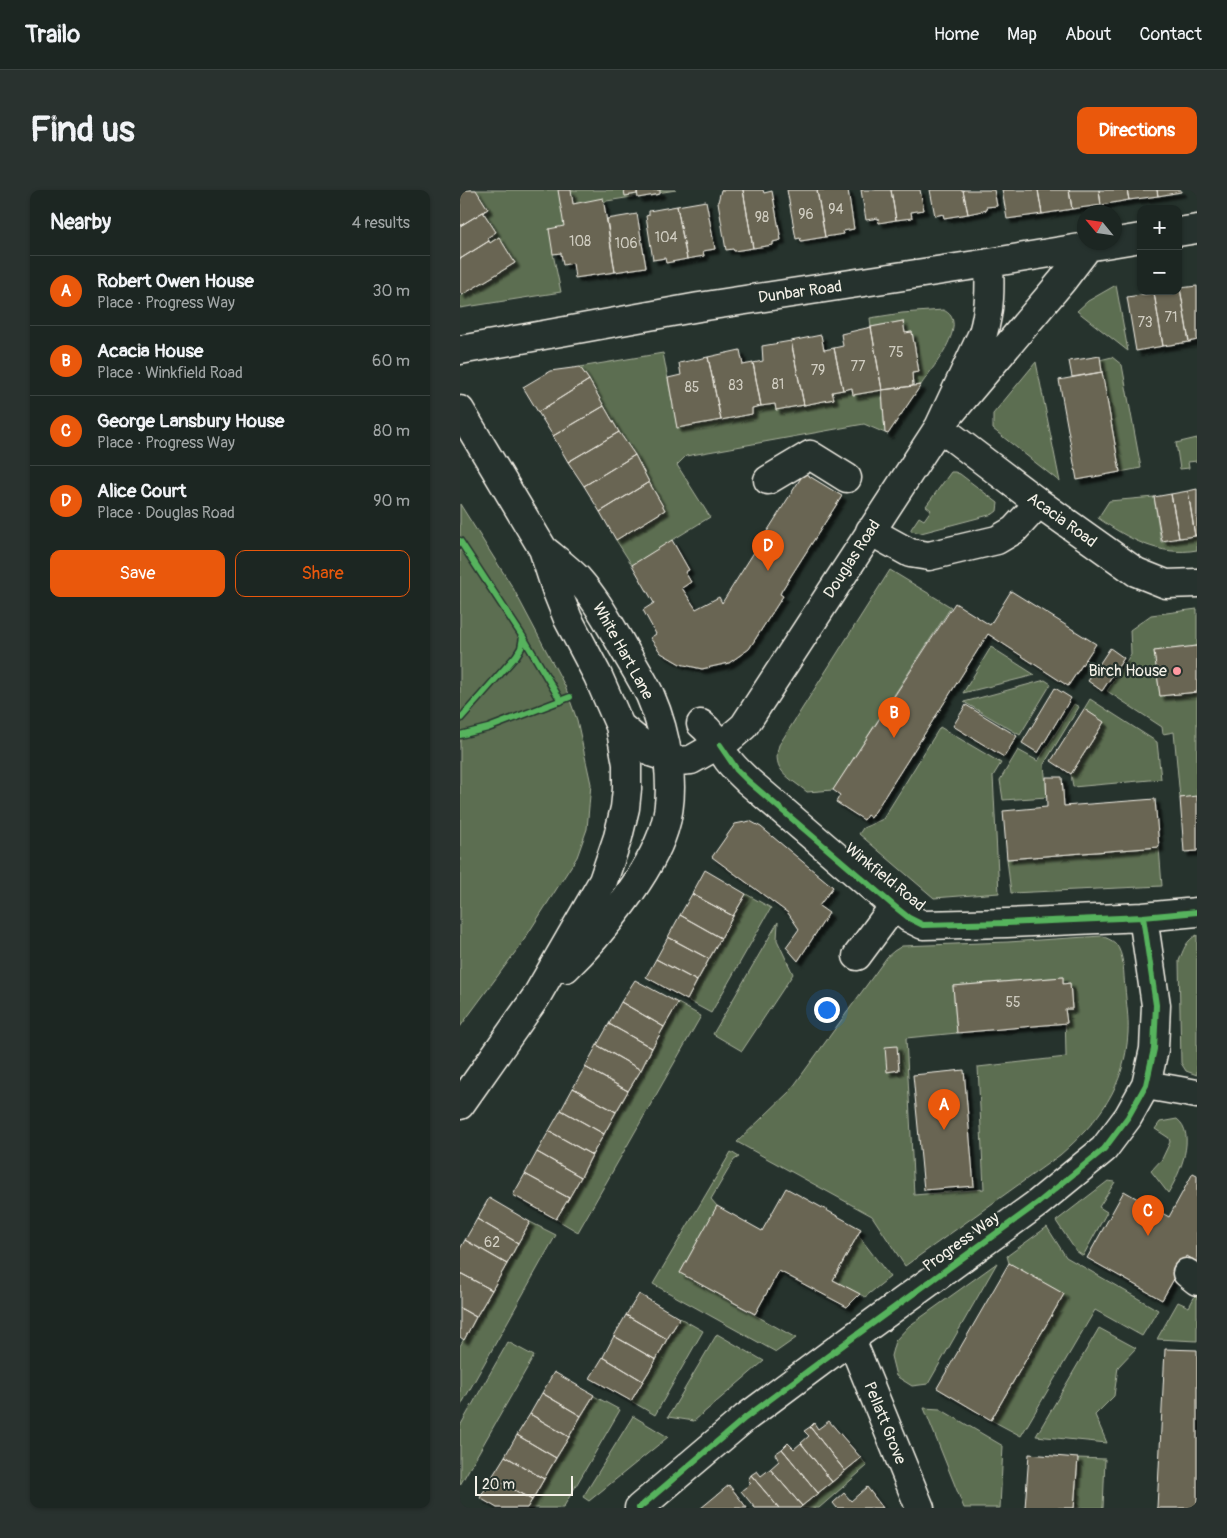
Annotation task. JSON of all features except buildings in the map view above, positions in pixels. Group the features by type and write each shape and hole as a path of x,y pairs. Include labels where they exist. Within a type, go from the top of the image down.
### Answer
{"street":[{"path":"1182,231 1197,229"},
{"name":"Dunbar Road","path":"1122,242 1137,239"},
{"name":"Dunbar Road","path":"460,350 700,306 1077,250"},
{"name":"Douglas Road","path":"680,760 720,745 744,726 939,427 1086,250"},
{"name":"Douglas Road","path":"939,427 983,333 990,300 989,263"},
{"name":"White Hart Lane","path":"460,410 543,549 568,619 598,676 620,726 626,764 627,789 625,808 616,845 603,881 536,996 460,1105"},
{"name":"Acacia Road","path":"939,427 1039,503 1136,572 1166,584 1197,583"},
{"path":"768,480 810,455 847,478"},
{"path":"870,531 910,553 929,556 997,540 1014,530 1039,503"},
{"name":"White Hart Lane","path":"536,996 578,956 607,924 640,877 659,844 665,829 680,760 660,723 650,696 596,602 577,578 543,549"},
{"name":"Douglas Road","path":"650,696 664,714 677,722 701,724 722,720 736,713 767,691"},
{"name":"Winkfield Road","path":"701,724 713,734 727,758 742,776 894,906 909,918 923,925 1143,917 1197,912"},
{"path":"620,726 653,753 680,760"},
{"path":"857,956 894,906"},
{"name":"Progress Way","path":"639,1508 745,1418 1038,1203 1104,1149 1128,1118 1146,1085 1154,1049 1156,1005 1143,917"},
{"path":"1146,1085 1197,1094"},
{"name":"Pellatt Grove","path":"851,1339 920,1508"}],"green space":[{"path":"460,190 676,190 569,207 571,247 553,254 561,292 460,308 460,297 504,264 460,194"},
{"path":"1116,285 1128,351 1077,311 1088,301"},
{"path":"943,310 951,316 953,325 947,346 921,385 913,386 912,373 919,371 912,332 905,333 903,321 871,327 870,318"},
{"path":"663,353 677,427 849,381 881,384 885,433 864,424 686,456 677,465 710,517 632,565 616,540 665,510 580,367"},
{"path":"1112,357 1122,365 1141,468 1120,472 1100,360"},
{"path":"1036,362 1060,482 993,429 993,414"},
{"path":"1197,438 1197,461 1188,462 1189,468 1180,469 1176,443"},
{"path":"951,472 960,474 998,503 997,511 993,514 921,533 911,531 919,517 924,520 931,510 926,506"},
{"path":"1154,497 1161,542 1197,536 1197,550 1170,551 1144,544 1132,539 1098,518 1109,501"},
{"path":"460,504 513,588 565,686 577,720 591,784 587,829 577,857 522,943 460,1027"},
{"path":"890,570 951,607 833,790 807,792 783,773 777,761 779,745"},
{"path":"1197,609 1197,646 1154,651 1160,696 1197,692 1197,796 1180,798 1174,732 1163,734 1162,727 1107,691 1131,654 1130,630 1151,615"},
{"path":"991,647 1035,675 963,693"},
{"path":"1045,680 1051,684 1020,735 964,702"},
{"path":"1090,699 1157,742 1161,779 1073,787 1071,774 1104,722 1084,709"},
{"path":"1074,704 1079,707 1044,764 1047,797 1003,800 1000,780 1018,750 1038,761"},
{"path":"940,727 1001,763 993,776 999,893 934,898 859,834 863,828 883,819"},
{"path":"1159,847 1162,886 1011,893 1007,859"},
{"path":"746,894 771,908 711,1013 687,1000"},
{"path":"778,922 777,940 793,974 742,1051 713,1034"},
{"path":"1197,935 1197,1075 1186,1071 1181,1063 1179,961 1188,943"},
{"path":"1102,936 1115,943 1122,958 1124,970 1128,1022 1126,1052 1122,1070 1108,1102 1098,1116 1060,1155 905,1266 872,1216 737,1142 790,1091 887,957 894,951 902,946","holes":["1063,977 1063,984 1070,983 1072,1008 1065,1009 1066,1057 978,1067 984,1189 914,1195 906,1038 957,1033 953,986"]},
{"path":"678,1003 701,1016 578,1232 556,1219"},
{"path":"1177,1119 1183,1126 1186,1134 1186,1144 1177,1176 1168,1193 1151,1171 1162,1159 1170,1142 1169,1138 1155,1129 1160,1122"},
{"path":"731,1152 739,1157 734,1160 711,1199 717,1206 680,1273 796,1338 776,1352 653,1284"},
{"path":"1108,1181 1115,1182 1099,1207 1107,1212 1083,1256 1076,1251 1056,1221"},
{"path":"530,1222 556,1235 460,1407 460,1346"},
{"path":"1047,1227 1066,1257 1158,1310 1142,1336 1095,1310 1021,1436 991,1420 1064,1294 1009,1263 1007,1256"},
{"path":"858,1235 890,1277 865,1297 833,1280"},
{"path":"997,1263 928,1384 912,1386 896,1376 891,1356 895,1341 909,1326"},
{"path":"1197,1292 1197,1341 1157,1339 1178,1302 1189,1307"},
{"path":"680,1318 703,1331 655,1415 631,1401"},
{"path":"1099,1328 1136,1348 1118,1367 1114,1396 1095,1415 1107,1443 1036,1436"},
{"path":"717,1334 764,1361 694,1421 668,1417"},
{"path":"508,1342 534,1356 460,1485 460,1426"},
{"path":"594,1396 620,1410 563,1508 527,1508"},
{"path":"924,1408 940,1409 1003,1446 1000,1508 964,1508"},
{"path":"633,1416 668,1437 589,1501 583,1497"},
{"path":"861,1458 867,1466 819,1508 800,1508"},
{"path":"1078,1458 1105,1459 1103,1508 1074,1508"}],"cycle path":[{"path":"460,541 523,637 521,648 516,656 460,719"},
{"path":"523,637 561,701"},
{"path":"460,735 488,728 570,697"},
{"path":"720,745 737,770 748,781 894,906 909,918 923,925 1143,917 1197,912"},
{"path":"639,1508 745,1418 1038,1203 1104,1149 1128,1117 1146,1085 1154,1049 1156,1005 1143,917"}],"place":[{"name":"Alice Court","path":"768,571"},
{"name":"Birch House","path":"1177,671"},
{"name":"Acacia House","path":"894,738"},
{"name":"Robert Owen House","path":"944,1130"},
{"name":"George Lansbury House","path":"1148,1236"}]}
